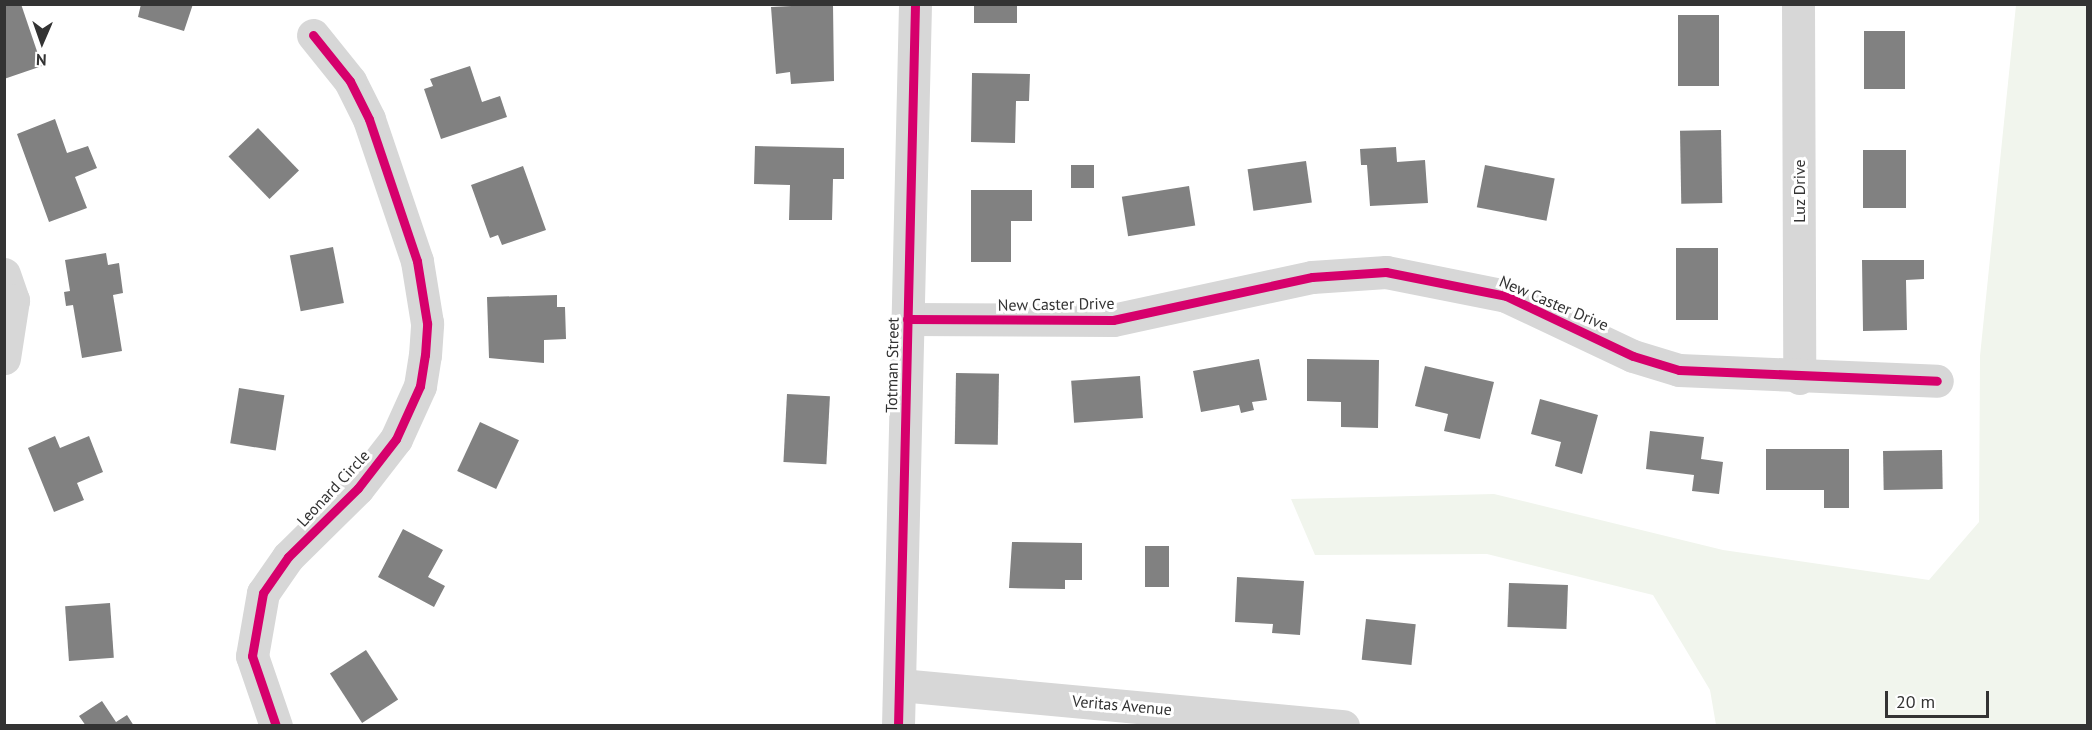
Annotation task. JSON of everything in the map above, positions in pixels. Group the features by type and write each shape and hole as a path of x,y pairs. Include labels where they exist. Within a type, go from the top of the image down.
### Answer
{"street":[{"name":"Totman Street","path":"898,726 915,4"},
{"name":"Luz Drive","path":"1798,4 1799,378"},
{"name":"Leonard Circle","path":"276,726 261,696 252,656 263,594 288,557 358,488 396,439 420,386 427,323 417,261 369,119 350,81 313,35"},
{"name":"New Caster Drive","path":"908,319 1113,320 1312,277 1386,272 1506,296 1656,364 1705,374 1937,381"},
{"path":"4,274 13,300 4,358"},
{"name":"Veritas Avenue","path":"900,685 1343,726"}],"shaded area":[{"path":"2016,5 2087,5 2087,725 1716,725 1710,690 1653,595 1487,554 1315,555 1291,499 1494,494 1723,550 1929,580 1979,522 1980,356"}],"building":[{"path":"4,4 21,4 42,66 4,79"},
{"path":"141,4 193,4 184,31 138,17"},
{"path":"833,4 834,81 791,84 790,72 776,74 771,7"},
{"path":"974,5 1017,5 1017,23 974,23"},
{"path":"1678,15 1719,15 1719,86 1678,86"},
{"path":"1864,31 1905,31 1905,89 1864,89"},
{"path":"470,66 482,102 500,96 507,117 441,139 424,89 433,86 430,79"},
{"path":"972,73 1030,74 1029,101 1016,101 1015,143 971,142"},
{"path":"55,119 67,153 88,146 97,168 75,177 87,208 49,222 17,134"},
{"path":"258,128 299,170 269,199 229,156"},
{"path":"1721,130 1722,203 1681,204 1680,131"},
{"path":"755,146 844,148 844,179 833,179 832,220 789,220 790,185 754,184"},
{"path":"1396,147 1397,162 1425,160 1428,203 1370,206 1367,165 1361,165 1360,149"},
{"path":"1863,150 1906,150 1906,208 1863,208"},
{"path":"1306,161 1312,203 1253,211 1248,169"},
{"path":"1071,165 1094,165 1094,188 1071,188"},
{"path":"1485,165 1555,179 1546,221 1477,207"},
{"path":"523,166 546,230 502,245 498,235 490,238 471,185"},
{"path":"1189,186 1195,226 1128,236 1122,197"},
{"path":"971,190 1032,190 1032,221 1011,221 1011,262 971,262"},
{"path":"333,247 344,303 301,311 290,255"},
{"path":"1676,248 1718,248 1718,320 1676,320"},
{"path":"106,253 108,265 119,263 123,293 113,295 122,351 82,358 73,305 66,306 64,292 70,291 65,260"},
{"path":"1862,260 1924,260 1924,279 1906,280 1907,330 1863,331"},
{"path":"557,295 557,307 565,307 566,339 544,340 544,363 489,358 487,297"},
{"path":"1259,359 1267,400 1252,402 1254,410 1241,413 1239,405 1201,412 1193,371"},
{"path":"1307,359 1379,360 1378,428 1341,427 1341,402 1307,401"},
{"path":"1425,366 1494,382 1480,439 1444,431 1448,414 1415,406"},
{"path":"956,373 999,374 998,445 955,444"},
{"path":"1140,376 1143,418 1074,423 1071,381"},
{"path":"239,388 284,395 276,451 230,443"},
{"path":"787,394 830,396 826,464 783,462"},
{"path":"1540,399 1598,415 1582,474 1555,466 1561,442 1531,434"},
{"path":"480,422 519,440 496,489 457,471"},
{"path":"1650,431 1704,437 1701,459 1723,462 1719,494 1692,491 1694,475 1646,469"},
{"path":"55,436 60,448 89,436 103,472 77,483 84,500 54,512 28,448"},
{"path":"1766,449 1849,449 1849,508 1824,508 1824,490 1766,490"},
{"path":"1942,450 1943,489 1884,490 1883,451"},
{"path":"403,529 443,550 428,577 445,586 434,607 378,577"},
{"path":"1012,542 1082,543 1082,580 1065,580 1065,589 1009,588"},
{"path":"1145,546 1169,546 1169,587 1145,587"},
{"path":"1237,577 1304,581 1300,635 1272,633 1273,624 1235,622"},
{"path":"1509,583 1568,585 1566,629 1507,627"},
{"path":"110,603 114,658 69,661 65,606"},
{"path":"1366,619 1416,624 1411,665 1362,660"},
{"path":"366,650 398,699 362,723 330,673"},
{"path":"102,701 116,722 127,715 134,726 86,726 79,716"}],"cycle path":[{"path":"898,726 915,4"},
{"path":"276,726 252,656 263,593 288,557 358,488 396,439 420,386 427,323 417,261 369,119 350,81 313,35"},
{"path":"907,319 1113,320 1312,277 1386,272 1506,296 1633,356 1679,370 1937,381"}]}
